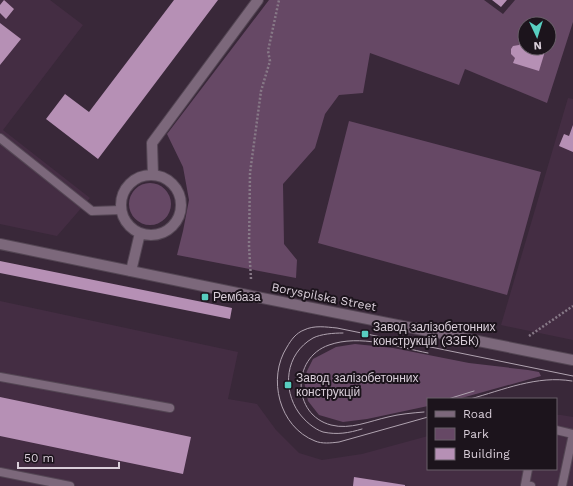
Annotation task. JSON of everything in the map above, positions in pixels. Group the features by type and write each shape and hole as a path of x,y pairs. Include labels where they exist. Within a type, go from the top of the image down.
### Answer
{"main road":[{"path":"153,175 152,143 258,0"},
{"path":"153,175 167,180 178,191 181,206 176,222 164,232 152,235 133,230 128,224 121,210 122,195 131,183 145,176 153,175"},
{"path":"131,271 140,233"},
{"name":"Boryspilska Street","path":"0,244 573,360"}],"lane":[{"path":"0,138 92,211 121,210"},
{"path":"0,377 170,408"},
{"path":"557,430 573,434 562,486"},
{"path":"528,470 525,485 531,486"},
{"path":"0,472 70,486"}],"path":[{"path":"251,279 249,246 250,173 261,91 270,61 268,51 279,0"},
{"path":"529,336 573,306"}],"shaded area":[{"path":"0,0 50,0 83,25 3,130 90,198 57,236 0,224"},
{"path":"568,98 573,99 573,340 501,325"},
{"path":"0,301 238,352 228,399 257,404 276,430 299,453 322,460 362,454 427,436 427,470 557,470 557,415 573,417 573,486 0,486"}],"green space":[{"path":"269,0 484,0 503,14 515,0 573,0 573,22 547,103 465,69 459,85 370,53 363,93 339,95 325,114 315,148 283,184 284,244 297,260 296,278 177,255 189,200 183,167 167,134"},
{"path":"349,121 541,172 507,295 318,243"},
{"path":"146,183 154,183 165,189 171,200 171,208 165,219 154,225 146,225 135,219 129,208 129,200 135,189"},
{"path":"355,344 393,348 469,363 539,372 541,376 462,398 427,398 427,406 367,419 343,422 319,415 308,401 304,381 313,359 336,347"}],"building":[{"path":"4,0 14,9 6,19 0,13 0,5"},
{"path":"174,0 218,0 98,159 46,119 65,94 89,112"},
{"path":"492,0 507,0 501,7"},
{"path":"0,23 21,39 0,65"},
{"path":"517,45 517,56 544,56 539,71 513,63 515,58 511,54 511,49 513,46"},
{"path":"573,125 573,152 559,146 564,134 569,136"},
{"path":"0,261 232,308 230,319 0,273"},
{"path":"0,397 191,437 183,474 0,436"},
{"path":"354,477 405,485 405,486 353,486"}],"tram line":[{"path":"427,417 339,442 324,443 315,441 303,434 293,425 285,413 280,400 278,387 278,373 281,359 290,342 299,333 312,327 324,327 337,328 573,376"},
{"path":"343,333 313,338 304,345 297,353 289,372 290,393 299,413 316,429 328,433 348,432 362,429"},
{"path":"424,412 397,415 353,426 331,425 318,419 309,410 303,399 301,386 303,373 308,362 317,352 329,345 341,342 366,341 428,353"},
{"path":"473,398 520,384 546,380 572,381"},
{"path":"451,398 474,391"}],"place":[{"name":"Рембаза","path":"205,297"},
{"name":"Завод залізобетонних конструкцій (ЗЗБК)","path":"365,334"},
{"name":"Завод залізобетонних конструкцій","path":"288,385"}]}
